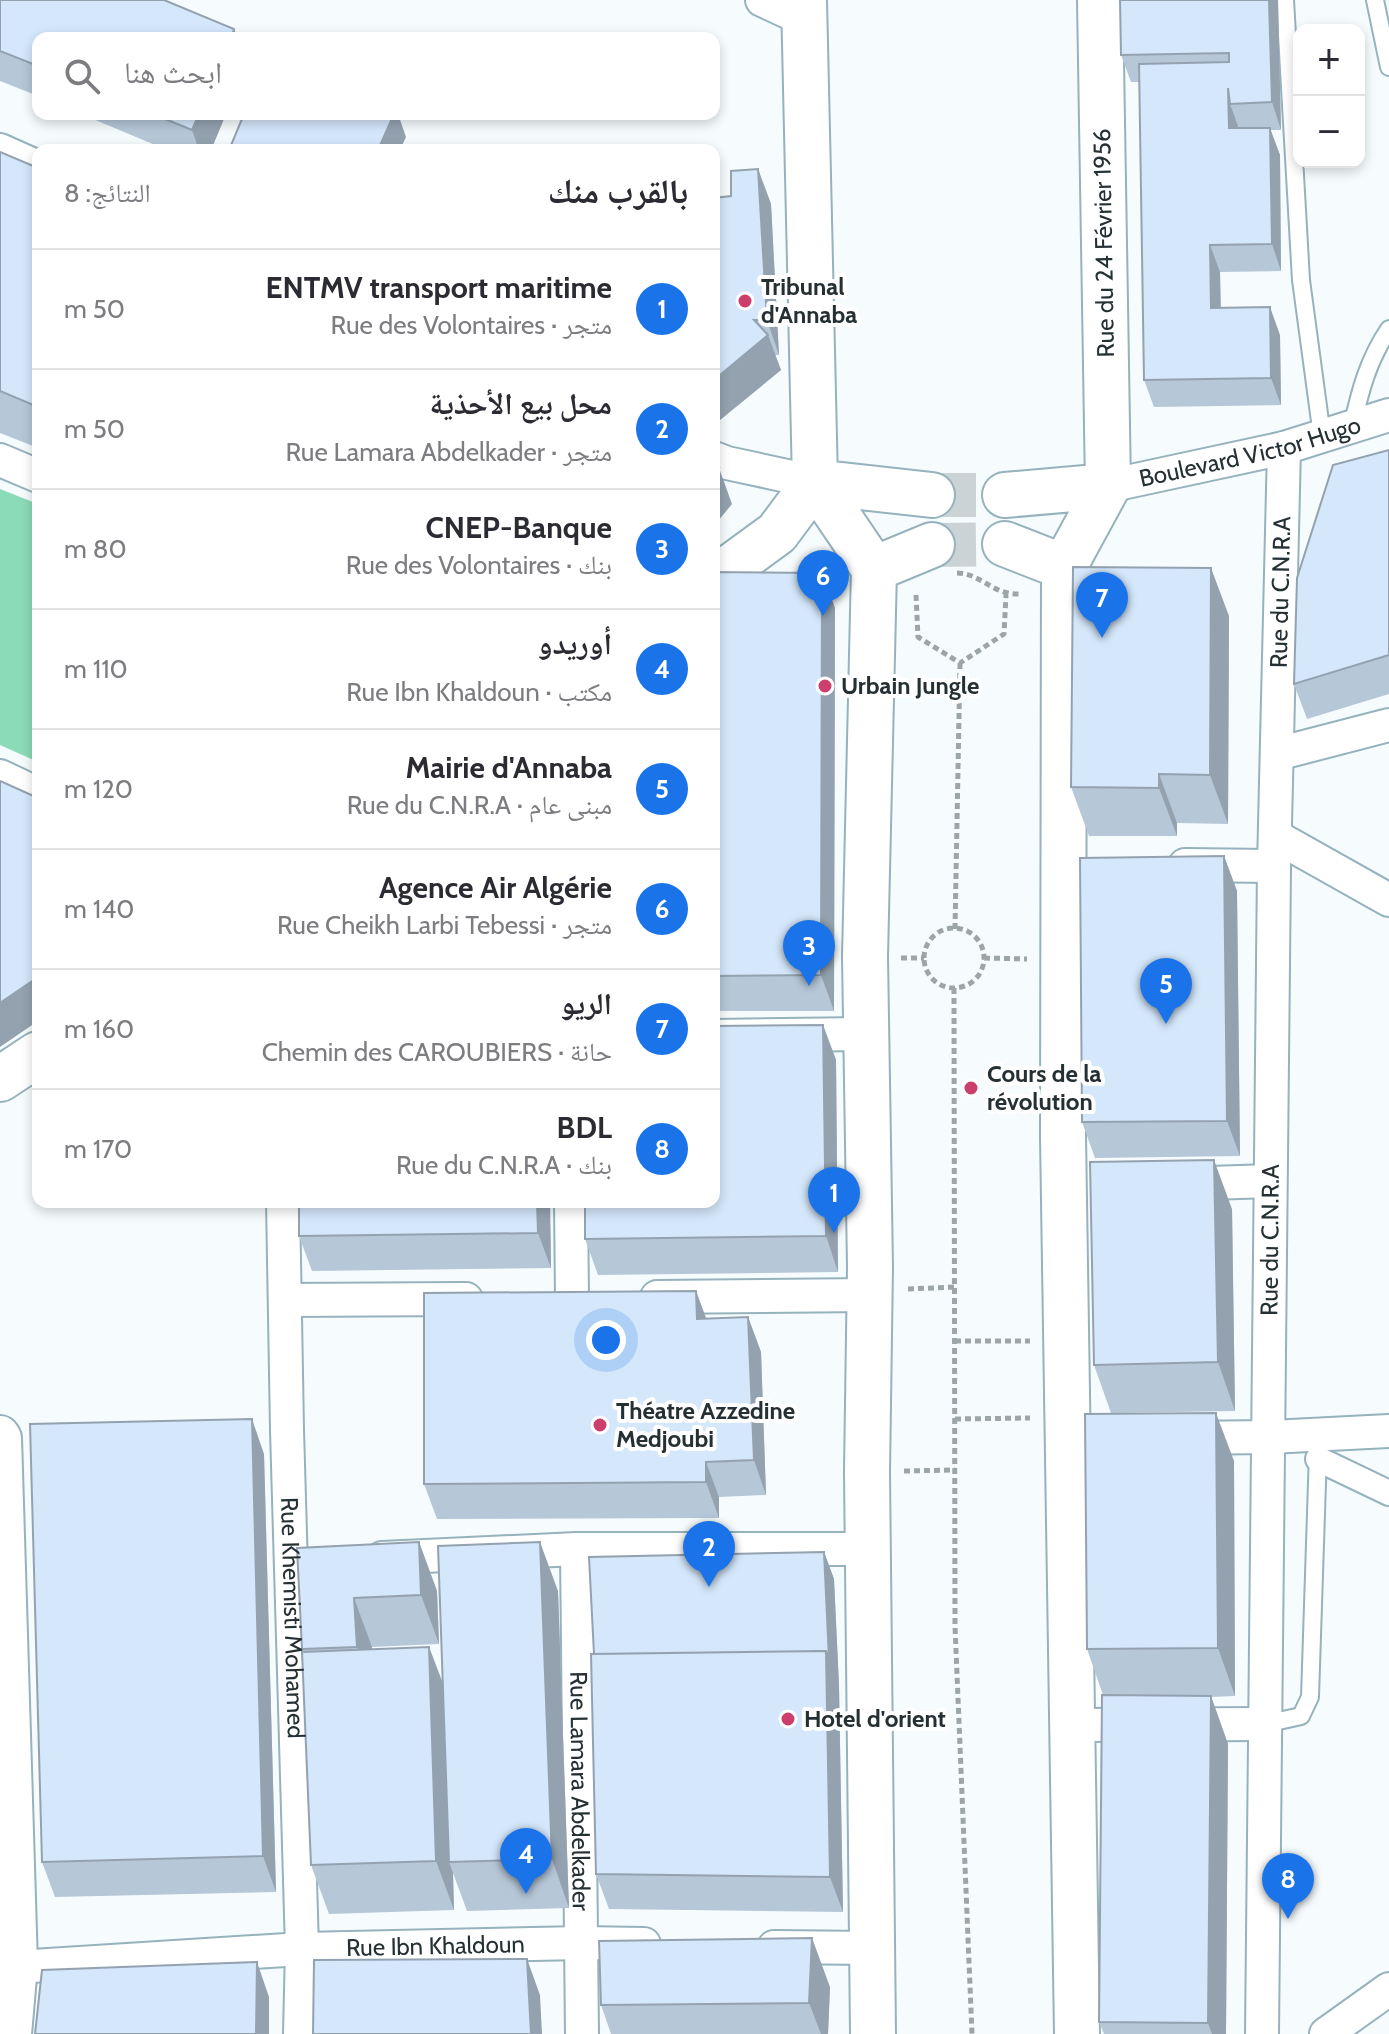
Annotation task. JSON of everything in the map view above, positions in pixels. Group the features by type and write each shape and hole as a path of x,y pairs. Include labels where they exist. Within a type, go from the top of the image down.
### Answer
{"main road":[{"name":"Rue du 24 Février 1956","path":"1100,0 1108,486"},
{"path":"804,10 815,482 888,588 865,957 870,1295 867,1472 873,2034"},
{"path":"815,482 932,495"},
{"path":"720,575 777,533 815,482"},
{"path":"1005,495 1108,486"},
{"path":"1077,2034 1074,1725 1078,1432 1066,1341 1080,1187 1079,865 1064,580 1108,486"},
{"path":"1005,544 1064,580"},
{"path":"888,588 942,559"},
{"path":"0,1079 32,1058"}],"street":[{"path":"762,0 804,10"},
{"path":"0,150 32,164"},
{"name":"Boulevard Victor Hugo","path":"1108,486 1284,448 1389,415"},
{"name":"Rue du C.N.R.A","path":"1262,2034 1274,851 1284,448"},
{"path":"0,460 32,473"},
{"path":"720,460 815,482"},
{"path":"1277,754 1389,725"},
{"path":"0,776 32,791"},
{"path":"1154,865 1274,851 1389,900"},
{"path":"720,1036 866,1034"},
{"path":"1144,1185 1270,1181"},
{"name":"Rue Khemisti Mohamed","path":"283,1208 285,1300 271,1431 307,1561 300,2034"},
{"path":"573,1208 603,1298"},
{"path":"540,1298 870,1295"},
{"path":"285,1300 492,1299"},
{"path":"1319,1447 1389,1431"},
{"path":"9,1437 9,1967 12,2034"},
{"path":"1146,1438 1270,1437 1319,1447 1389,1493"},
{"path":"355,1559 577,1549 868,1549"},
{"name":"Rue Lamara Abdelkader","path":"577,1549 582,2034"},
{"path":"1074,1725 1265,1724"},
{"name":"Rue Ibn Khaldoun","path":"9,1967 302,1949 581,1943 672,1945"},
{"path":"748,1946 872,1948"},
{"path":"1326,2034 1389,1989"}],"lane":[{"path":"1285,0 1301,280 1337,432"},
{"path":"1375,0 1389,67"},
{"path":"1337,432 1360,387 1373,352 1389,329"},
{"path":"1265,1724 1301,1716 1310,1697 1319,1447"}],"path":[{"path":"942,559 1006,595 1064,580"},
{"path":"888,588 928,588"},
{"path":"888,588 918,637 960,663"},
{"path":"960,663 1004,634 1006,595"},
{"path":"955,929 960,663"},
{"path":"955,929 976,937 984,958 976,979 966,986 954,988 943,986 933,979 924,958 926,947 933,937 955,929"},
{"path":"954,988 955,1626 972,2034"},
{"path":"955,1341 1066,1341"},
{"path":"955,1419 1078,1432"},
{"path":"867,1472 955,1470"}],"green space":[{"path":"0,489 32,502 32,759 0,745"}],"building":[{"path":"0,0 164,0 234,29 233,32 32,32 32,64 0,51"},
{"path":"1120,0 1269,0 1272,102 1230,104 1228,88 1229,128 1270,128 1272,244 1210,245 1211,308 1270,307 1271,378 1144,380 1139,64 1229,62 1229,53 1121,55"},
{"path":"168,120 196,120 192,130"},
{"path":"242,120 391,120 381,144 232,144"},
{"path":"0,152 32,165 32,404 0,391"},
{"path":"758,169 767,320 754,320 768,335 720,375 720,197 731,196 731,171"},
{"path":"1389,450 1389,655 1294,684 1297,578 1333,465"},
{"path":"1073,567 1211,568 1210,775 1159,774 1159,788 1071,787"},
{"path":"720,572 822,573 821,975 720,976"},
{"path":"0,781 32,795 32,981 0,1003"},
{"path":"1224,856 1227,1121 1082,1122 1080,858"},
{"path":"823,1025 826,1236 585,1239 585,1208 720,1208 720,1026"},
{"path":"1214,1160 1218,1362 1094,1365 1090,1162"},
{"path":"299,1208 537,1208 538,1233 299,1236"},
{"name":"Théatre Azzedine Medjoubi","path":"696,1291 697,1319 748,1317 754,1460 706,1462 706,1482 424,1484 424,1293"},
{"path":"1216,1413 1218,1648 1087,1649 1085,1414"},
{"path":"252,1419 263,1856 42,1862 30,1424"},
{"path":"419,1542 421,1595 354,1598 357,1647 302,1649 297,1548"},
{"path":"540,1542 552,1859 449,1862 438,1546"},
{"path":"824,1552 829,1659 826,1651 594,1654 589,1557"},
{"path":"429,1647 436,1861 311,1865 302,1652"},
{"path":"826,1651 830,1877 596,1874 591,1654"},
{"path":"1102,1695 1211,1696 1208,2023 1099,2022"},
{"path":"812,1938 809,2003 601,2005 599,1941"},
{"path":"527,1959 531,2034 313,2034 314,1960"},
{"path":"257,1962 256,2034 35,2034 42,1970"}],"tunnel":[{"path":"932,495 1005,495"},
{"path":"932,545 1005,544"}],"place":[{"name":"Tribunal d'Annaba","path":"745,301"},
{"name":"Agence Air Algérie","path":"823,616"},
{"name":"الريو","path":"1102,638"},
{"name":"Urbain Jungle","path":"825,686"},
{"name":"CNEP-Banque","path":"809,986"},
{"name":"Mairie d'Annaba","path":"1166,1024"},
{"name":"Cours de la révolution","path":"971,1088"},
{"name":"ENTMV transport maritime","path":"834,1233"},
{"name":"Théatre Azzedine Medjoubi","path":"600,1425"},
{"name":"محل بيع الأحذية","path":"709,1587"},
{"name":"Hotel d'orient","path":"788,1719"},
{"name":"أوريدو","path":"526,1894"},
{"name":"BDL","path":"1288,1919"}]}
